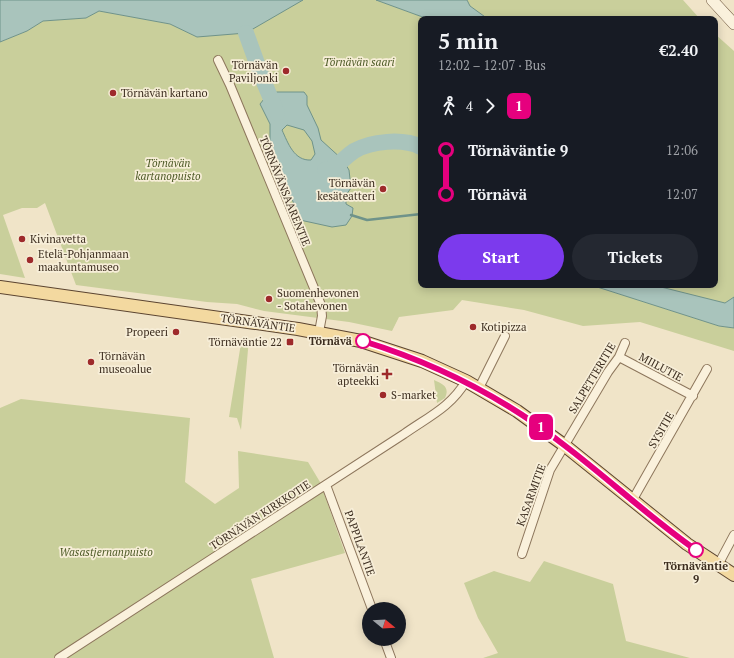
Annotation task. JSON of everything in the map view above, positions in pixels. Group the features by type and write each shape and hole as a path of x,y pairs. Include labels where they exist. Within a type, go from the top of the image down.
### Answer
{"main road":[{"path":"712,0 734,24"},
{"name":"TÖRNÄVÄNTIE","path":"0,287 319,332 362,341 391,350 466,381 517,411 564,445 687,544 734,575"}],"street":[{"name":"TÖRNÄVÄNSAARENTIE","path":"218,60 230,85 321,305 322,316 319,332"},
{"path":"479,388 504,336"},
{"name":"SALPETTERITIE","path":"564,445 608,372 619,357 625,343"},
{"name":"MIILUTIE","path":"619,357 693,396"},
{"name":"SYSITIE","path":"632,501 707,369"},
{"name":"TÖRNÄVÄN KIRKKOTIE","path":"59,658 326,485 449,403 456,396 466,381"},
{"name":"KASARMITIE","path":"522,554 550,470 564,445"},
{"name":"PAPPILANTIE","path":"326,485 369,602"},
{"path":"718,565 734,535"},
{"path":"387,646 391,658"}],"green space":[{"name":"Törnävän kartanopuisto","path":"303,0 376,0 420,16 418,16 418,288 600,288 719,326 734,328 734,351 640,322 583,326 524,310 462,300 453,310 399,317 392,331 349,322 264,311 237,304 207,302 76,285 45,203 37,208 22,208 3,215 25,278 0,274 0,42 27,31 43,21 86,18 99,11 170,24 197,37 286,8"},
{"path":"467,0 683,0 697,16 484,16 470,6"},
{"path":"718,37 734,51 734,297 725,303 665,288 718,288"},
{"path":"242,337 249,338 241,430 237,418 229,417"},
{"path":"434,380 445,386 447,391 445,398 437,403"},
{"name":"Wasastjernanpuisto","path":"21,399 190,418 185,482 215,504 239,488 238,451 308,462 320,482 345,553 251,579 274,658 0,658 0,408"},
{"path":"544,561 613,584 626,641 690,658 483,658 498,653 478,618 464,583 494,571 530,582"}],"water":[{"path":"0,0 303,0 246,33 197,37 170,24 99,11 86,18 43,21 27,31 0,42"},
{"path":"376,0 467,0 470,6 484,16 420,16"},
{"path":"277,92 304,92 307,96 307,105 318,128 321,140 343,160 349,170 351,188 346,195 346,204 353,208 352,216 346,225 332,227 300,220 292,199 281,189 270,149 270,124 260,104 268,94","holes":["287,125 304,130 312,141 315,154 311,160 300,158 292,150 282,130"]},
{"path":"600,288 665,288 725,303 734,297 734,328 719,326"}],"waterway":[{"path":"246,33 277,113"},
{"path":"325,170 337,165 354,151 369,145 387,142 405,142 418,146"},
{"path":"351,215 367,220 418,214"}],"bus line":[{"name":"1","path":"363,341 422,361 447,372 479,388 517,411 541,427 632,501 696,550"}],"place":[{"name":"Törnävän Paviljonki","path":"286,71"},
{"name":"Törnävän kartano","path":"113,93"},
{"name":"Törnävän kesäteatteri","path":"383,189"},
{"name":"Kivinavetta","path":"22,239"},
{"name":"Etelä-Pohjanmaan maakuntamuseo","path":"30,260"},
{"name":"Suomenhevonen - Sotahevonen","path":"269,299"},
{"name":"Kotipizza","path":"473,327"},
{"name":"Propeeri","path":"176,332"},
{"name":"Törnävä","path":"363,341"},
{"name":"Törnäväntie 22","path":"290,342"},
{"name":"Törnävän museoalue","path":"91,362"},
{"name":"Törnävän apteekki","path":"387,374"},
{"name":"S-market","path":"383,395"},
{"name":"Törnäväntie 9","path":"696,550"}],"park label":[{"name":"Törnävän saari","path":"359,62"}]}
